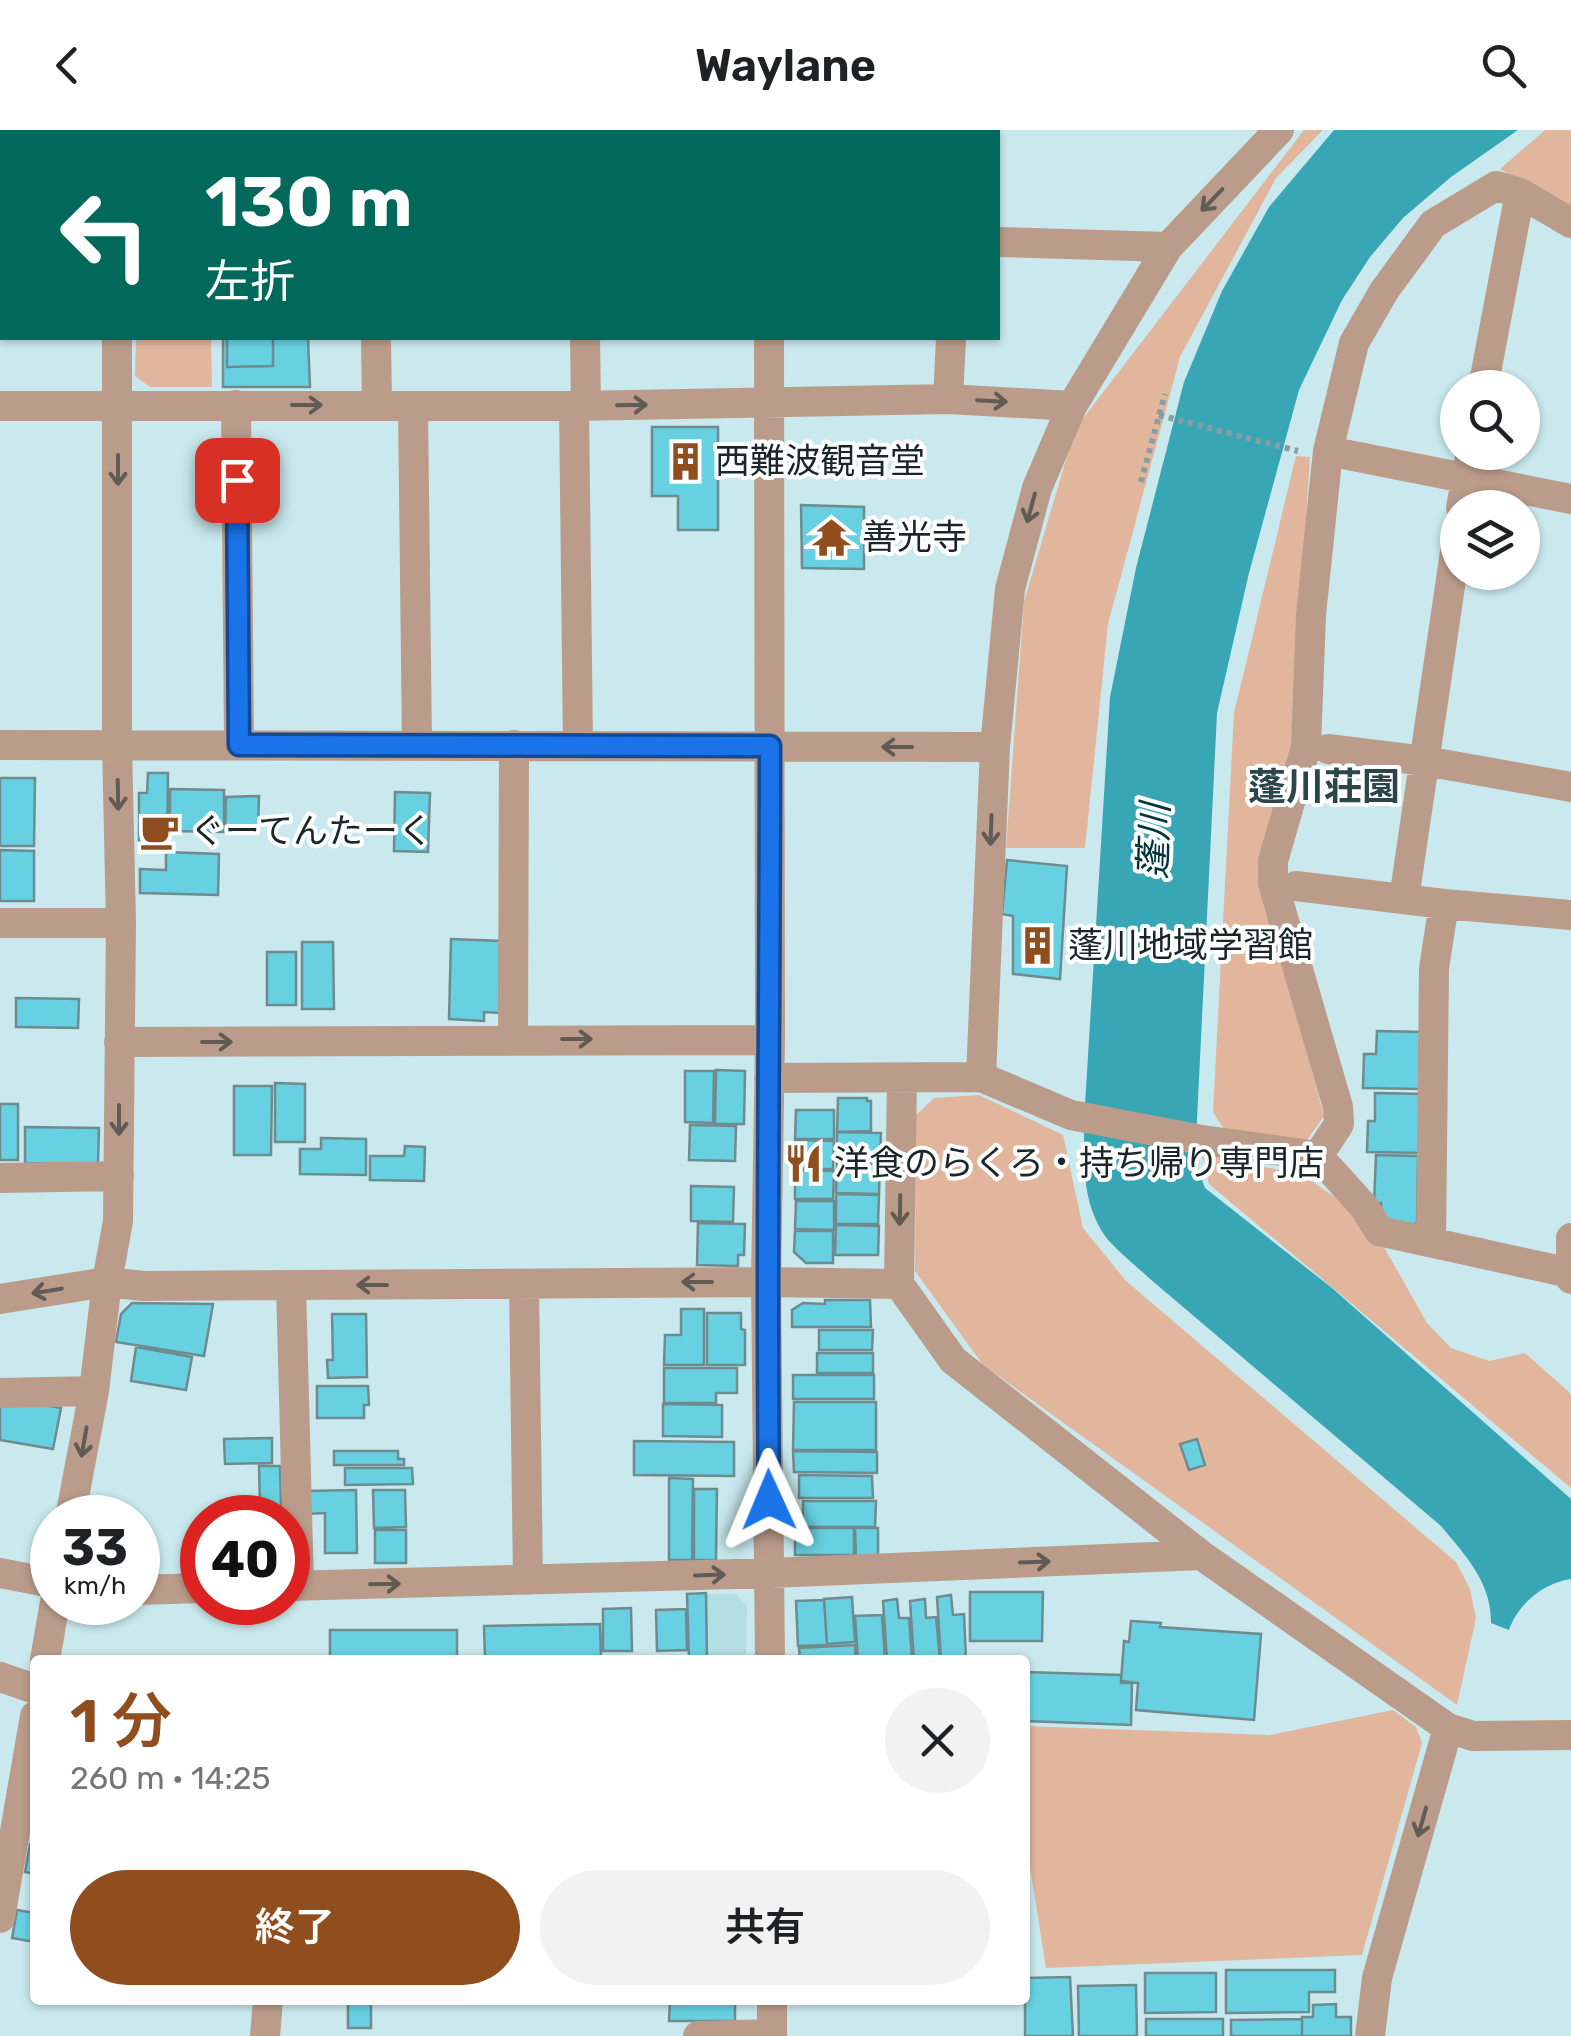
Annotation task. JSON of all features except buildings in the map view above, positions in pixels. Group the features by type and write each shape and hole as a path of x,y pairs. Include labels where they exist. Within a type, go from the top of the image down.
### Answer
{"street":[{"path":"981,1077 995,747 1010,589 1037,488 1072,406 1168,246 1279,130"},
{"path":"1318,1156 1339,1124 1338,1107 1274,889 1273,860 1306,747 1311,615 1328,452 1354,343 1384,291 1434,224 1496,186 1520,193 1571,223"},
{"path":"1487,370 1520,193"},
{"path":"1000,242 1168,246"},
{"path":"74,1495 94,1391 118,1221 121,923 117,340"},
{"path":"376,340 377,405"},
{"path":"578,746 580,406 585,340"},
{"path":"770,340 766,1282 770,1655"},
{"path":"948,399 951,340"},
{"path":"0,406 580,406 948,399 1072,406"},
{"path":"236,405 239,745"},
{"path":"414,406 417,746"},
{"path":"1328,452 1571,499"},
{"path":"1404,899 1449,590"},
{"path":"0,745 995,747"},
{"path":"513,1039 514,745"},
{"path":"1328,749 1425,761 1571,787"},
{"path":"1296,886 1571,915"},
{"path":"1431,1242 1434,968 1444,904"},
{"path":"0,923 121,923"},
{"path":"119,1042 770,1040"},
{"path":"768,1078 981,1077 1071,1116 1318,1156 1365,1208 1379,1231 1570,1276 1571,1238"},
{"path":"902,1078 899,1284 953,1360 1201,1555 1448,1728 1473,1736 1571,1735"},
{"path":"0,1178 119,1176"},
{"path":"0,1298 107,1282 142,1286 899,1284"},
{"path":"524,1284 528,1580"},
{"path":"291,1285 292,1495"},
{"path":"0,1393 94,1391"},
{"path":"310,1586 770,1574 1201,1555"},
{"path":"0,1573 30,1579"},
{"path":"46,1655 51,1625"},
{"path":"0,1677 30,1687"},
{"path":"1370,2036 1377,1978 1448,1728"},
{"path":"0,1918 26,1819 30,1773"},
{"path":"266,2036 268,2005"},
{"path":"698,2036 772,2035 772,2005"}],"path":[{"path":"1141,482 1165,394"},
{"path":"1158,416 1292,451"}],"shaded area":[{"path":"1304,130 1323,130 1276,178 1180,357 1108,624 1085,848 1006,848 1024,602 1075,429"},
{"path":"1545,130 1571,130 1571,211 1500,169"},
{"path":"136,340 211,340 212,387 150,387 135,376"},
{"path":"1296,456 1310,457 1291,745 1259,876 1324,1116 1304,1144 1225,1131 1213,1112 1234,713"},
{"path":"979,1095 1063,1135 1083,1228 1126,1281 1456,1562 1470,1589 1476,1618 1457,1705 983,1365 915,1271 916,1115 934,1098"},
{"path":"1202,1154 1303,1175 1343,1203 1385,1249 1427,1323 1451,1348 1489,1361 1525,1353 1568,1391 1571,1488 1209,1184"},
{"path":"687,1594 736,1594 747,1606 746,1655 689,1655"},
{"path":"1393,1710 1416,1727 1422,1743 1362,1955 1046,1968 1030,1867 1030,1726 1270,1735"}],"water":[{"name":"蓬川","path":"1334,130 1518,130 1451,177 1403,218 1370,257 1342,300 1299,390 1249,573 1217,713 1196,1140 1199,1172 1205,1188 1332,1288 1571,1499 1571,1579 1533,1596 1509,1630 1491,1623 1482,1582 1441,1526 1109,1241 1092,1210 1085,1176 1085,1105 1110,697 1136,568 1184,382 1222,291 1269,207"}],"place":[{"name":"西難波観音堂","path":"685,461"},
{"name":"善光寺","path":"832,537"},
{"name":"ぐーてんたーく","path":"160,831"},
{"name":"蓬川地域学習館","path":"1038,945"},
{"name":"洋食のらくろ・持ち帰り専門店","path":"804,1163"}],"district":[{"name":"蓬川荘園","path":"1324,787"}],"route":[{"path":"237,480 239,745 770,746 766,1282 769,1500"}]}
